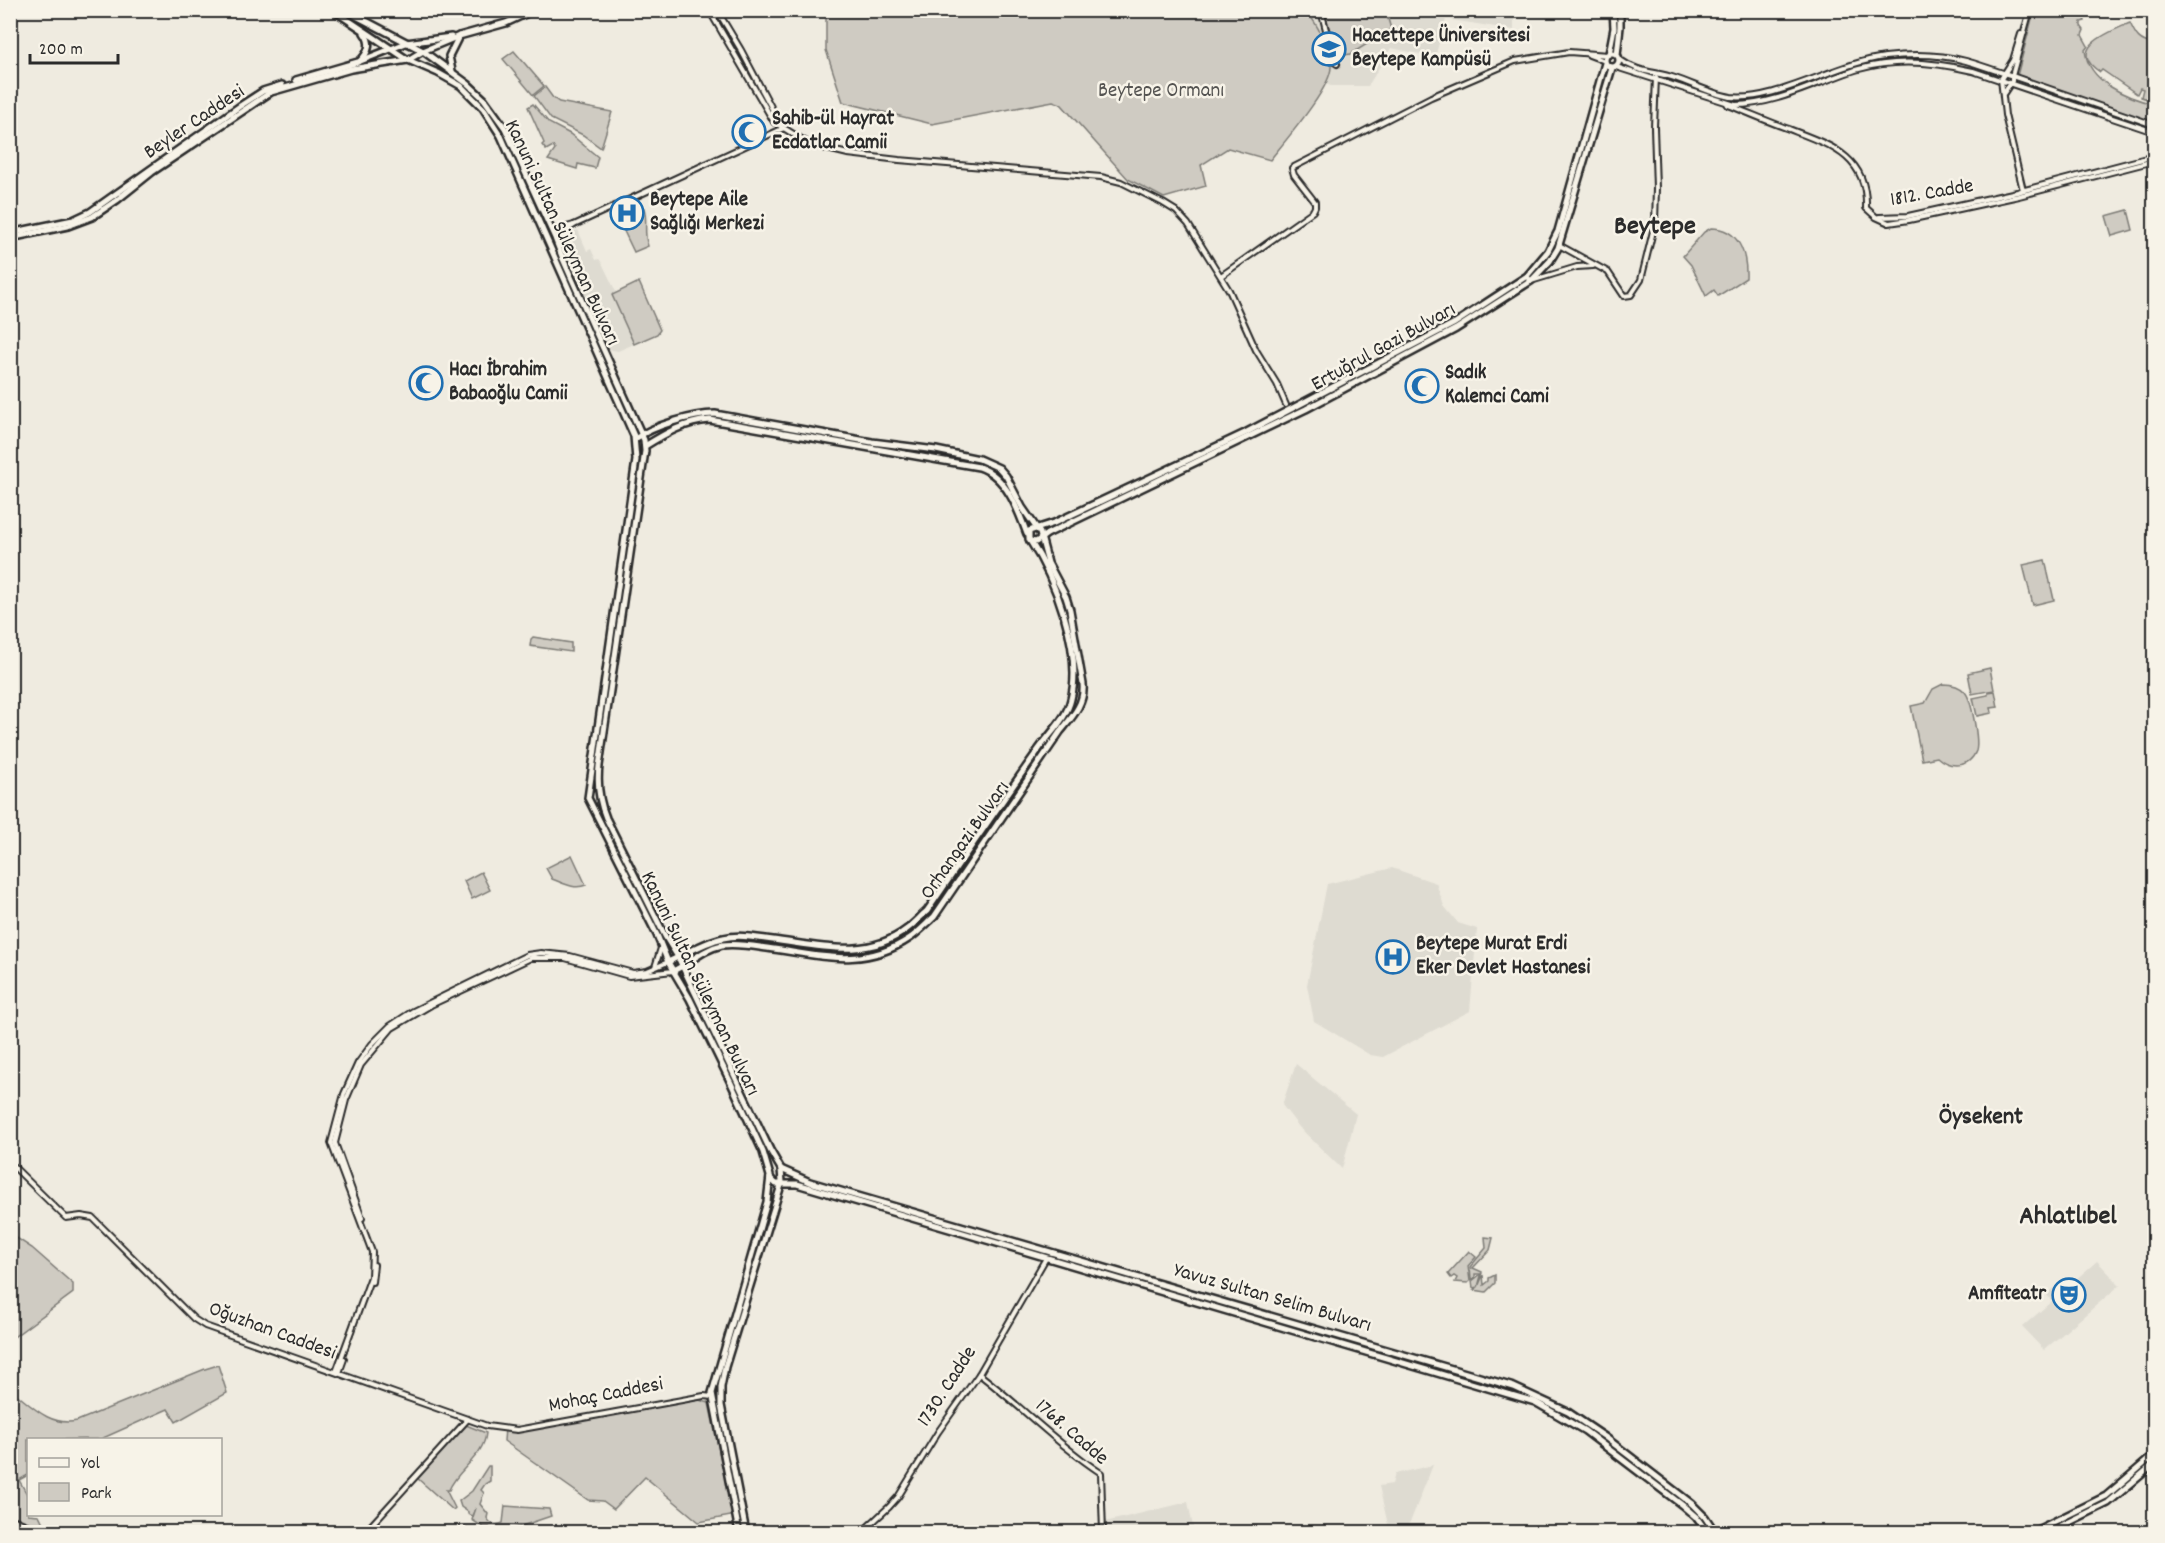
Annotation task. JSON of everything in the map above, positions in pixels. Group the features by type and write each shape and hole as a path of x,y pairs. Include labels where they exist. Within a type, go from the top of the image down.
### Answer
{"main road":[{"name":"Kanuni Sultan Süleyman Bulvarı","path":"333,10 408,60 461,86 492,120 598,353 635,442 636,460 589,791 590,802 673,972 690,999 731,1083 763,1152 770,1176 767,1202 712,1394 740,1533"},
{"name":"Kanuni Sultan Süleyman Bulvarı","path":"345,10 379,30 423,51 478,93 502,122 642,434 645,446 599,765 599,795 606,818 665,936 678,957 770,1150 782,1169"},
{"path":"408,60 459,36 506,22 534,10"},
{"name":"Ertuğrul Gazi Bulvarı","path":"1038,530 1233,438 1375,366 1529,278 1548,251 1558,231 1608,54 1614,28 1613,10"},
{"name":"Ertuğrul Gazi Bulvarı","path":"1040,538 1306,409 1456,329 1550,261 1559,245 1614,67 1619,64 1620,10"},
{"path":"358,62 369,48 368,38 361,29"},
{"path":"375,39 381,37 382,33 379,30"},
{"path":"453,73 449,56 459,36"},
{"name":"Beyler Caddesi","path":"10,233 80,217 100,206 263,92 358,62 406,43 459,36"},
{"path":"1608,54 1618,57"},
{"path":"427,68 425,61 432,58"},
{"name":"Beyler Caddesi","path":"153,169 271,92 361,66 408,60"},
{"path":"1605,62 1614,67"},
{"name":"Beyler Caddesi","path":"10,238 58,229 84,221 103,210 136,181"},
{"path":"544,235 551,231"},
{"path":"547,241 555,238"},
{"name":"Orhangazi Bulvarı","path":"642,434 695,415 715,414 872,442 925,448 979,459 999,468 1038,530 1048,563 1070,610 1084,690 1079,707 934,916 911,938 887,951 858,959 833,958 734,944 722,945 708,950 673,972"},
{"name":"Orhangazi Bulvarı","path":"645,446 689,423 710,420 979,467 994,474 1002,481 1064,611 1072,659 1072,698 1064,716 927,911 906,930 884,943 857,950 834,949 751,936 734,936 721,938 668,962"},
{"path":"642,434 635,442 641,448 645,446"},
{"path":"915,456 917,447"},
{"path":"923,457 926,452 925,448"},
{"path":"1038,530 1031,530 1029,538 1036,542 1040,538"},
{"path":"1073,688 1080,687 1084,690"},
{"path":"1072,698 1077,700 1082,698"},
{"path":"589,791 595,790 599,795 597,802 590,802"},
{"path":"849,958 850,949"},
{"path":"746,1533 720,1395 725,1368 781,1184 782,1169 774,1170 770,1176 774,1183 781,1184"},
{"name":"Yavuz Sultan Selim Bulvarı","path":"782,1169 803,1179 1514,1387 1561,1408 1605,1437 1692,1504 1705,1517 1715,1533"},
{"name":"Yavuz Sultan Selim Bulvarı","path":"781,1184 797,1184 1490,1388 1550,1409 1585,1431 1682,1505 1696,1517 1707,1533"},
{"name":"1730. Cadde","path":"1046,1258 1050,1250"},
{"path":"1490,1388 1492,1381"},
{"path":"1512,1395 1514,1387"},
{"path":"712,1394 717,1390 720,1395"},
{"path":"2033,1533 2106,1496 2154,1455"},
{"path":"2049,1533 2111,1501 2154,1464"}],"street":[{"path":"709,10 774,122 811,145 848,154 1101,177 1120,182 1176,211 1188,224 1221,276 1243,318 1256,350 1286,405"},
{"path":"717,10 782,127"},
{"path":"2023,193 2005,115 2002,81 2004,73 2013,60 2029,10"},
{"path":"2004,93 2010,84 2029,10"},
{"path":"1320,12 1334,62 1337,64"},
{"path":"729,45 736,41"},
{"path":"1221,276 1313,211 1314,202 1294,175 1292,168 1431,97 1515,61 1569,52 1608,54"},
{"path":"1582,52 1605,62"},
{"path":"1618,57 1636,70 1728,96 1761,95 1854,63 1896,56 1941,56 1967,61 2154,125"},
{"path":"1614,67 1656,76 1727,102 1749,105 1861,69 1899,63 1942,64 1973,71 2154,132"},
{"path":"1559,245 1613,276 1624,296 1631,295 1639,286 1655,223 1656,76"},
{"path":"1727,102 1728,96"},
{"name":"1812. Cadde","path":"1727,102 1728,105 1810,136 1850,159 1861,176 1865,189 1866,208 1876,217 1908,216 2023,193 2141,162 2154,156"},
{"path":"555,238 574,225 782,127"},
{"path":"2141,162 2154,161"},
{"path":"551,231 574,225"},
{"path":"1529,278 1577,267 1597,266"},
{"path":"655,968 662,948"},
{"path":"338,1373 374,1277 374,1252 335,1143 346,1100 361,1065 376,1045 393,1028 439,999 527,955 541,953 570,956 624,972 644,974 673,972"},
{"path":"644,974 668,962"},
{"name":"Oğuzhan Caddesi","path":"10,1162 66,1218 81,1216 93,1218 199,1323 210,1329 373,1385"},
{"name":"1730. Cadde","path":"861,1533 893,1503 938,1432 979,1374 1046,1258"},
{"name":"1768. Cadde","path":"979,1374 1067,1448 1101,1473 1103,1533"},
{"name":"Mohaç Caddesi","path":"373,1385 486,1426 505,1428 525,1427 712,1394"},
{"path":"365,1533 468,1419"},
{"path":"10,1518 43,1533"},
{"path":"10,1522 32,1533"}],"shaded area":[{"name":"Hacettepe Üniversitesi Beytepe Kampüsü","path":"1228,11 1547,11 1514,17 1514,30 1446,19 1435,57 1391,48 1368,86 1331,86 1293,73"},
{"path":"578,230 587,251 591,249 596,260 599,259 602,263 616,292 612,297 634,344 618,351 608,349 561,247 561,236"},
{"name":"Beytepe Murat Erdi Eker Devlet Hastanesi","path":"1392,868 1436,883 1444,906 1458,923 1477,929 1470,1011 1383,1057 1370,1055 1314,1021 1307,985 1327,884"},
{"path":"1296,1064 1356,1114 1342,1169 1299,1127 1282,1105"},
{"path":"2097,1261 2120,1285 2044,1350 2022,1327 2052,1301 2046,1294 2059,1284 2065,1289"},
{"path":"1433,1465 1411,1520 1404,1531 1394,1532 1389,1529 1379,1486 1392,1484 1395,1474"},
{"path":"1188,1502 1194,1532 1105,1532 1105,1522"}],"green space":[{"name":"Beytepe Ormanı","path":"826,11 1264,11 1265,16 1286,11 1306,11 1310,16 1322,37 1330,59 1331,66 1324,87 1307,114 1270,160 1228,148 1201,165 1206,186 1164,198 1128,179 1061,104 1053,101 932,124 843,102 826,50"},
{"path":"1331,11 1386,12 1391,29 1351,54 1343,55 1336,51 1325,13 1329,15"},
{"path":"2034,11 2087,11 2083,15 2085,21 2081,22 2081,26 2084,30 2082,35 2088,46 2085,50 2093,71 2101,80 2121,93 2154,104 2154,123 2017,76"},
{"path":"2130,23 2139,38 2154,44 2154,78 2147,99 2141,97 2143,89 2140,88 2137,94 2102,70 2100,72 2090,63 2087,55 2089,48 2103,36"},
{"path":"514,51 544,86 533,95 503,59"},
{"path":"545,87 559,102 612,112 601,148 583,135 551,119 534,96"},
{"path":"533,104 549,123 570,134 598,157 595,168 578,164 577,169 548,160 555,150 553,146 546,150 542,145 544,143 528,107"},
{"path":"644,208 648,246 634,252 622,227 631,219 630,216"},
{"path":"2128,210 2133,230 2112,236 2106,216"},
{"path":"1711,228 1721,229 1735,237 1743,252 1746,269 1746,278 1718,296 1714,290 1706,296 1691,265 1683,256 1704,232"},
{"path":"639,282 660,330 657,334 634,344 612,295"},
{"path":"2045,560 2054,600 2033,605 2023,565"},
{"path":"533,637 571,643 571,652 530,646"},
{"path":"1990,668 1994,690 1972,694 1968,673"},
{"path":"1943,684 1955,685 1968,696 1976,730 1977,746 1973,757 1964,764 1953,765 1937,757 1922,760 1911,706 1925,703 1933,689"},
{"path":"1995,691 1998,707 1991,708 1992,713 1977,716 1973,698"},
{"path":"572,855 586,885 573,886 552,879 546,868"},
{"path":"481,872 490,890 472,899 464,881"},
{"path":"11,1231 15,1237 32,1248 73,1284 73,1293 11,1339"},
{"path":"1485,1237 1493,1238 1490,1250 1473,1268 1482,1272 1478,1287 1473,1288 1472,1281 1481,1274 1475,1274 1471,1280 1470,1267 1486,1248"},
{"path":"1469,1251 1476,1257 1468,1266 1470,1281 1468,1283 1455,1282 1457,1278 1454,1276 1451,1278 1448,1274"},
{"path":"1483,1275 1484,1285 1489,1278 1495,1275 1495,1283 1486,1292 1474,1290 1478,1287"},
{"path":"218,1365 227,1393 176,1422 168,1409 103,1438 27,1438 27,1476 19,1480 27,1494 27,1516 40,1516 47,1531 11,1517 10,1389 49,1418 67,1422 77,1421"},
{"path":"696,1399 709,1403 723,1470 736,1515 699,1522 645,1477 614,1509 603,1501 588,1500 504,1441 505,1428 510,1430"},
{"path":"466,1425 486,1433 476,1456 449,1490 446,1490 455,1508 453,1510 417,1478"},
{"path":"490,1466 490,1481 481,1490 484,1493 480,1504 488,1514 487,1518 490,1522 503,1523 505,1506 549,1509 551,1516 504,1532 495,1532 472,1520 476,1508 473,1516 468,1514 459,1501 472,1491"}],"place":[{"name":"Hacettepe Üniversitesi Beytepe Kampüsü","path":"1329,49"},
{"name":"Sahib-ül Hayrat Ecdatlar Camii","path":"749,132"},
{"name":"Beytepe Aile Sağlığı Merkezi","path":"627,213"},
{"name":"Hacı İbrahim Babaoğlu Camii","path":"426,383"},
{"name":"Sadık Kalemci Cami","path":"1422,386"},
{"name":"Beytepe Murat Erdi Eker Devlet Hastanesi","path":"1393,957"},
{"name":"Amfiteatr","path":"2069,1295"}],"district":[{"name":"Beytepe","path":"1655,227"},
{"name":"Öysekent","path":"1981,1118"},
{"name":"Ahlatlıbel","path":"2068,1217"}]}
